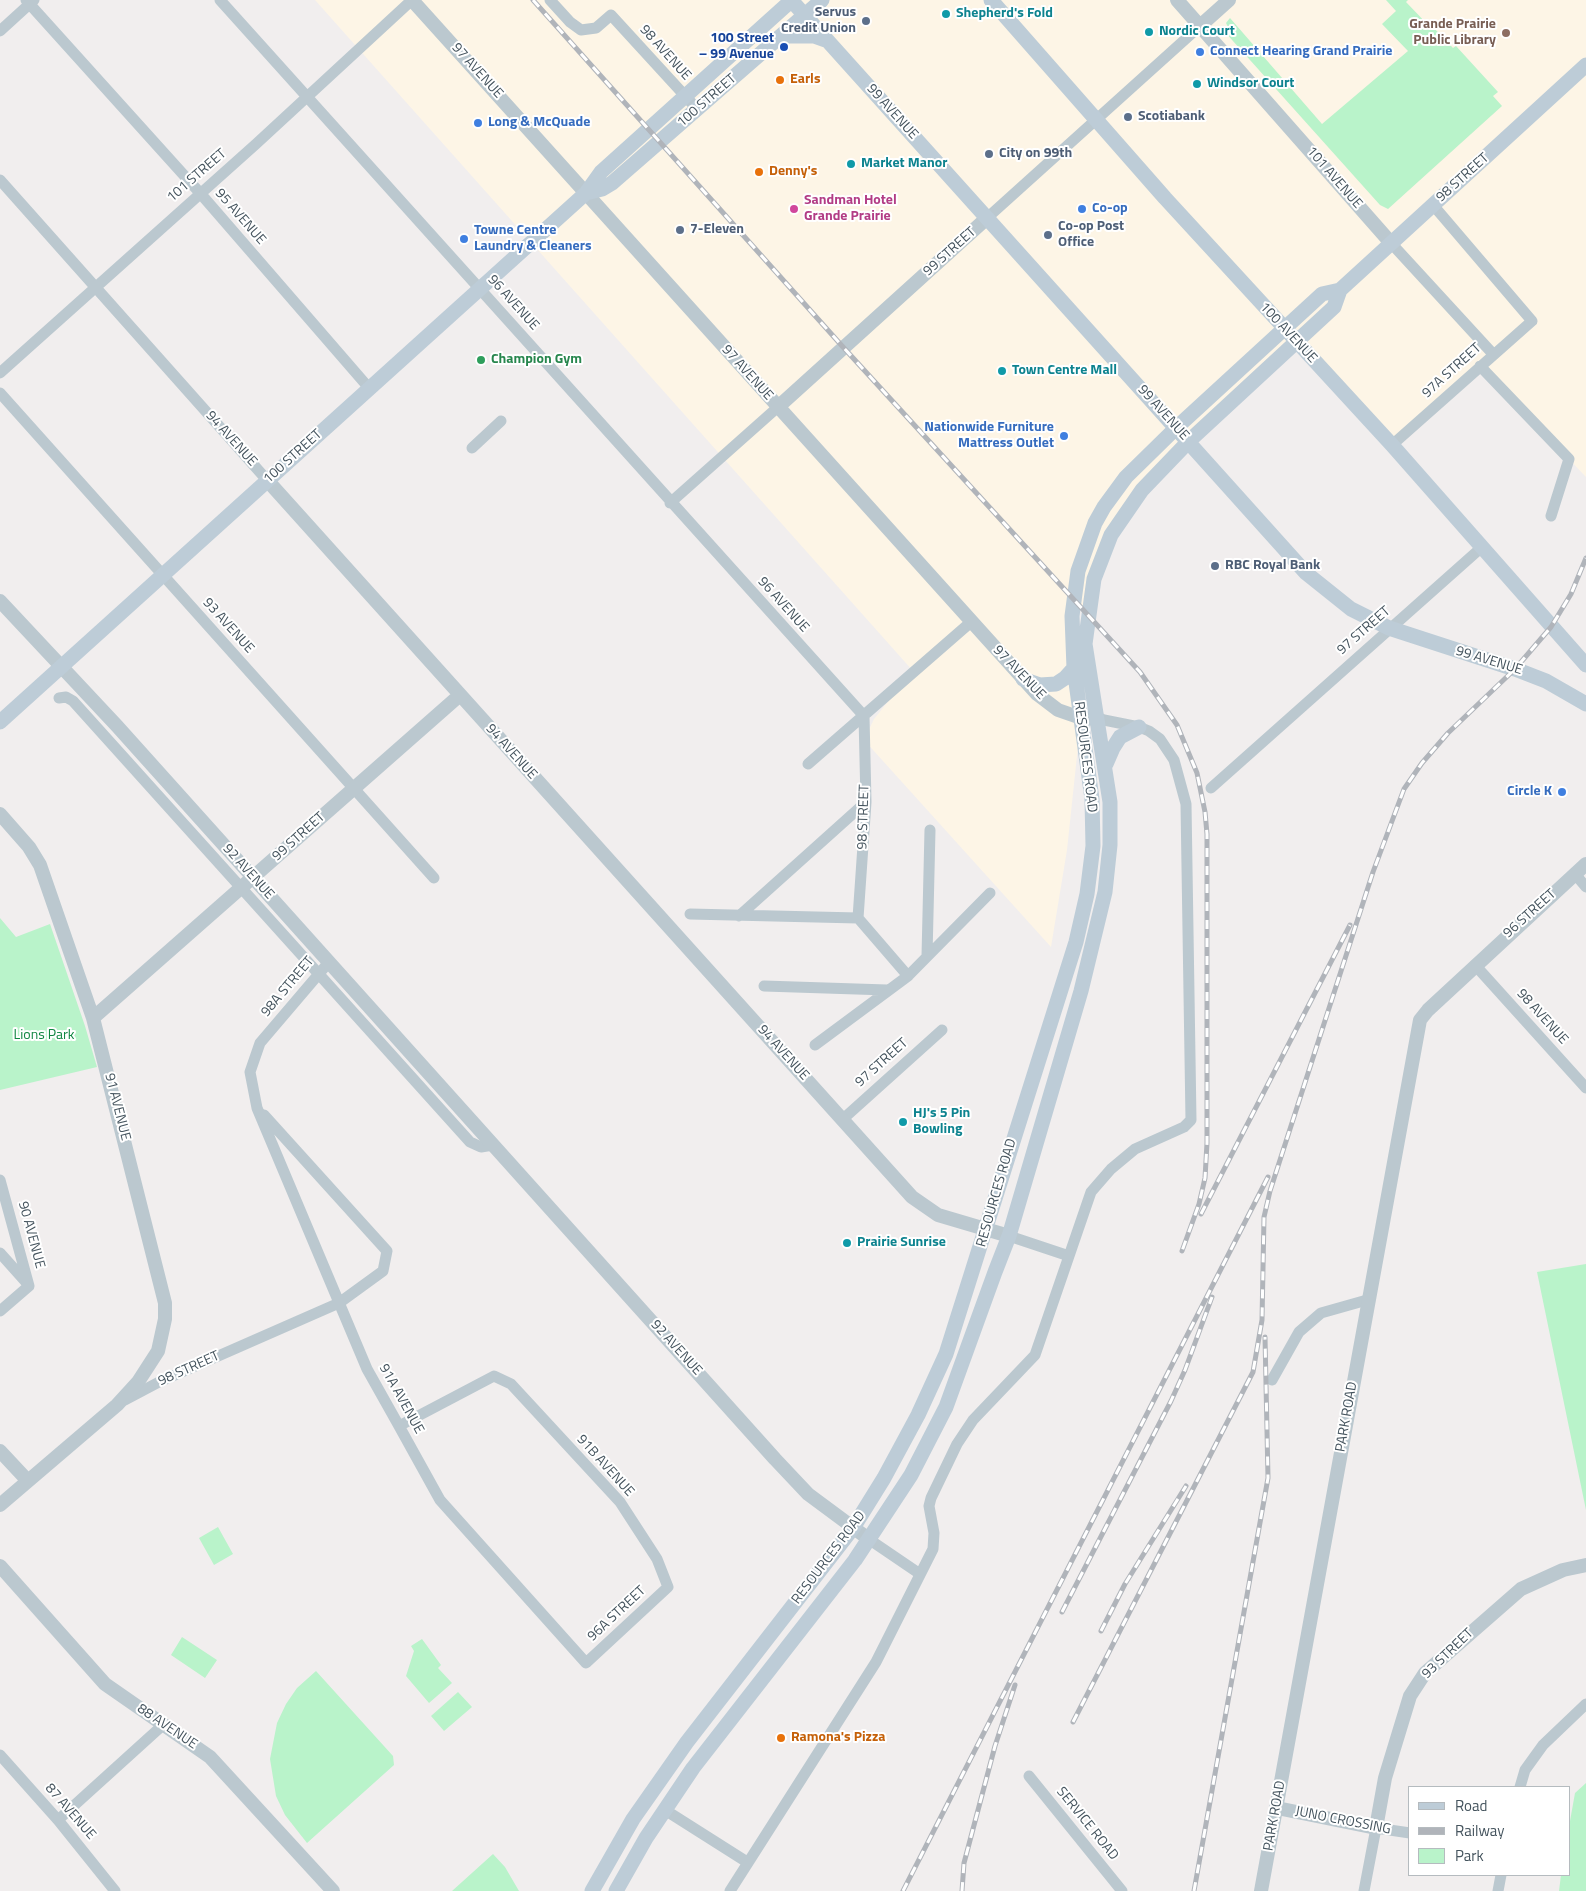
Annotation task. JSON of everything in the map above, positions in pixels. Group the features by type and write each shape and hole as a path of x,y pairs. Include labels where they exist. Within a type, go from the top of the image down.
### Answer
{"main road":[{"name":"100 STREET","path":"0,722 586,193 601,172 792,0"},
{"name":"99 AVENUE","path":"792,0 1306,573 1351,609 1389,628 1546,680 1586,704"},
{"name":"100 STREET","path":"586,193 602,189 612,182 698,110 822,0"},
{"name":"100 AVENUE","path":"990,0 1284,328 1392,445 1586,665"},
{"path":"781,36 814,36 828,41"},
{"name":"98 STREET","path":"1188,442 1334,307 1340,290 1586,65"},
{"name":"98 STREET","path":"1176,428 1322,294 1340,290"},
{"name":"RESOURCES ROAD","path":"592,1891 633,1819 687,1742 853,1528 888,1470 946,1354 981,1250 984,1230 1076,942 1087,894 1093,846 1093,815 1091,783 1074,668 1074,598 1080,562 1104,507 1116,490 1134,468 1176,428"},
{"name":"RESOURCES ROAD","path":"616,1891 646,1838 693,1768 870,1540 911,1474 946,1407 1009,1236 1081,991 1102,912 1110,845 1110,810 1106,765 1085,644 1094,579 1102,553 1120,518 1142,490 1188,442"},
{"path":"1023,679 1040,685 1056,684 1074,668"},
{"path":"1106,765 1120,737 1139,727"}],"street":[{"name":"96 AVENUE","path":"220,0 864,716"},
{"name":"101 STREET","path":"0,373 412,0"},
{"name":"97 AVENUE","path":"412,0 1023,679 1051,706 1081,718 1099,719"},
{"name":"98 AVENUE","path":"550,0 570,22 582,30 596,28 611,15 698,110"},
{"name":"101 AVENUE","path":"1177,0 1493,354"},
{"name":"99 STREET","path":"670,502 1229,0"},
{"path":"0,31 30,1"},
{"name":"95 AVENUE","path":"30,1 369,388"},
{"name":"94 AVENUE","path":"0,180 267,480 912,1197 938,1215 1069,1256"},
{"name":"97A STREET","path":"1392,445 1532,321 1433,205"},
{"path":"1480,366 1569,459 1551,516"},
{"name":"93 AVENUE","path":"0,393 434,878"},
{"path":"472,448 501,421"},
{"name":"97 STREET","path":"1211,788 1482,547"},
{"name":"92 AVENUE","path":"0,601 47,653 63,667 780,1464 808,1494 870,1540"},
{"path":"808,764 971,622"},
{"name":"99 STREET","path":"93,1018 460,695"},
{"name":"92 AVENUE","path":"59,698 66,697 73,701 470,1142 481,1147 493,1145"},
{"name":"98 STREET","path":"858,918 866,802 864,716"},
{"path":"730,1891 862,1686 933,1549 934,1540 929,1506 933,1492 957,1444 973,1420 1035,1355 1087,1200 1100,1180 1135,1149 1184,1127 1191,1120 1186,804 1178,772 1170,752 1154,734 1139,727 1099,719"},
{"path":"739,916 866,802"},
{"name":"91 AVENUE","path":"0,814 29,847 40,865 93,1018 166,1303 165,1319 158,1352 138,1382 117,1405"},
{"path":"927,956 930,830"},
{"name":"96 STREET","path":"1475,965 1586,864"},
{"path":"1575,874 1586,887"},
{"path":"815,1045 908,976 990,893"},
{"path":"690,914 858,918 908,976"},
{"name":"98A STREET","path":"271,1030 329,962"},
{"name":"98 AVENUE","path":"1475,965 1586,1088"},
{"name":"PARK ROAD","path":"1261,1891 1420,1020 1475,965"},
{"path":"764,986 887,990"},
{"name":"91A AVENUE","path":"271,1030 260,1043 250,1072 257,1108 367,1369 440,1500 586,1663"},
{"name":"97 STREET","path":"843,1119 942,1030"},
{"name":"98 STREET","path":"0,1505 117,1405 159,1382 339,1303 383,1271 387,1252 257,1108"},
{"name":"90 AVENUE","path":"0,1180 29,1286"},
{"name":"90 AVENUE","path":"0,1253 29,1286"},
{"path":"0,1311 29,1286"},
{"path":"1272,1380 1299,1332 1321,1312 1368,1300"},
{"name":"91B AVENUE","path":"399,1426 494,1376 511,1384 620,1502 657,1558 668,1587"},
{"path":"0,1451 28,1481"},
{"path":"870,1540 920,1574"},
{"name":"93 STREET","path":"1364,1891 1384,1778 1410,1696 1425,1673 1520,1589 1563,1570 1586,1565"},
{"name":"88 AVENUE","path":"0,1566 105,1684 210,1757 328,1889"},
{"name":"96A STREET","path":"586,1663 668,1587"},
{"path":"1520,1786 1525,1770 1543,1745 1586,1704"},
{"path":"58,1820 164,1724"},
{"name":"87 AVENUE","path":"0,1756 58,1820 116,1890"},
{"name":"SERVICE ROAD","path":"1029,1776 1122,1891"},
{"name":"JUNO CROSSING","path":"1277,1808 1408,1833"},
{"path":"665,1810 747,1862"},
{"path":"1498,1891 1500,1876"}],"shaded area":[{"path":"315,0 1586,0 1586,477 1480,366 1392,445 1297,342 1120,518 1088,615 1074,599 1081,718 1067,850 1051,947 864,740 874,719 913,671"}],"green space":[{"path":"1386,0 1408,0 1406,2 1429,26 1431,25 1453,48 1456,46 1498,92 1493,96 1502,106 1388,209 1380,205 1224,31 1228,27 1226,23 1230,18 1322,124 1408,51 1382,24 1396,11"},
{"name":"Lions Park","path":"0,918 16,937 50,924 97,1067 0,1090"},
{"path":"1586,1264 1586,1510 1537,1272"},
{"path":"218,1527 233,1554 214,1565 199,1538"},
{"path":"182,1637 217,1660 205,1678 171,1655"},
{"path":"422,1639 441,1665 438,1668 452,1683 429,1703 406,1676 414,1651 411,1646"},
{"path":"316,1671 393,1756 394,1765 307,1843 285,1815 276,1796 270,1759 277,1723 286,1704 297,1688"},
{"path":"458,1692 472,1707 444,1731 431,1716"},
{"path":"1586,1783 1586,1891 1559,1891 1561,1876 1571,1876 1571,1815 1575,1793"},
{"path":"493,1854 505,1867 519,1891 452,1891"}],"railway":[{"path":"533,0 843,347 1140,672 1177,725 1197,773 1205,812 1207,834 1207,1143 1205,1178 1199,1204 1182,1251"},
{"path":"1073,1722 1253,1372 1262,1320 1264,1217 1270,1191 1373,872 1404,789 1422,763 1448,733 1515,669 1551,627 1571,594 1586,558"},
{"path":"1201,1214 1350,925"},
{"path":"903,1891 1268,1177"},
{"path":"1062,1612 1171,1401 1185,1370 1212,1297"},
{"path":"1194,1891 1268,1478 1265,1337"},
{"path":"1101,1631 1125,1584 1186,1486"},
{"path":"962,1891 964,1863 995,1746 1015,1685"}],"place":[{"name":"Shepherd's Fold","path":"946,14"},
{"name":"Servus Credit Union","path":"866,21"},
{"name":"Nordic Court","path":"1149,32"},
{"name":"Grande Prairie Public Library","path":"1506,33"},
{"name":"100 Street – 99 Avenue","path":"784,47"},
{"name":"Connect Hearing Grand Prairie","path":"1200,52"},
{"name":"Earls","path":"780,80"},
{"name":"Windsor Court","path":"1197,84"},
{"name":"Scotiabank","path":"1128,117"},
{"name":"Long & McQuade","path":"478,123"},
{"name":"City on 99th","path":"989,154"},
{"name":"Market Manor","path":"851,164"},
{"name":"Denny's","path":"759,172"},
{"name":"Sandman Hotel Grande Prairie","path":"794,209"},
{"name":"Co-op","path":"1082,209"},
{"name":"7-Eleven","path":"680,230"},
{"name":"Co-op Post Office","path":"1048,235"},
{"name":"Towne Centre Laundry & Cleaners","path":"464,239"},
{"name":"Champion Gym","path":"481,360"},
{"name":"Town Centre Mall","path":"1002,371"},
{"name":"Nationwide Furniture Mattress Outlet","path":"1064,436"},
{"name":"RBC Royal Bank","path":"1215,566"},
{"name":"Circle K","path":"1562,792"},
{"name":"HJ's 5 Pin Bowling","path":"903,1122"},
{"name":"Prairie Sunrise","path":"847,1243"},
{"name":"Ramona's Pizza","path":"781,1738"}]}
